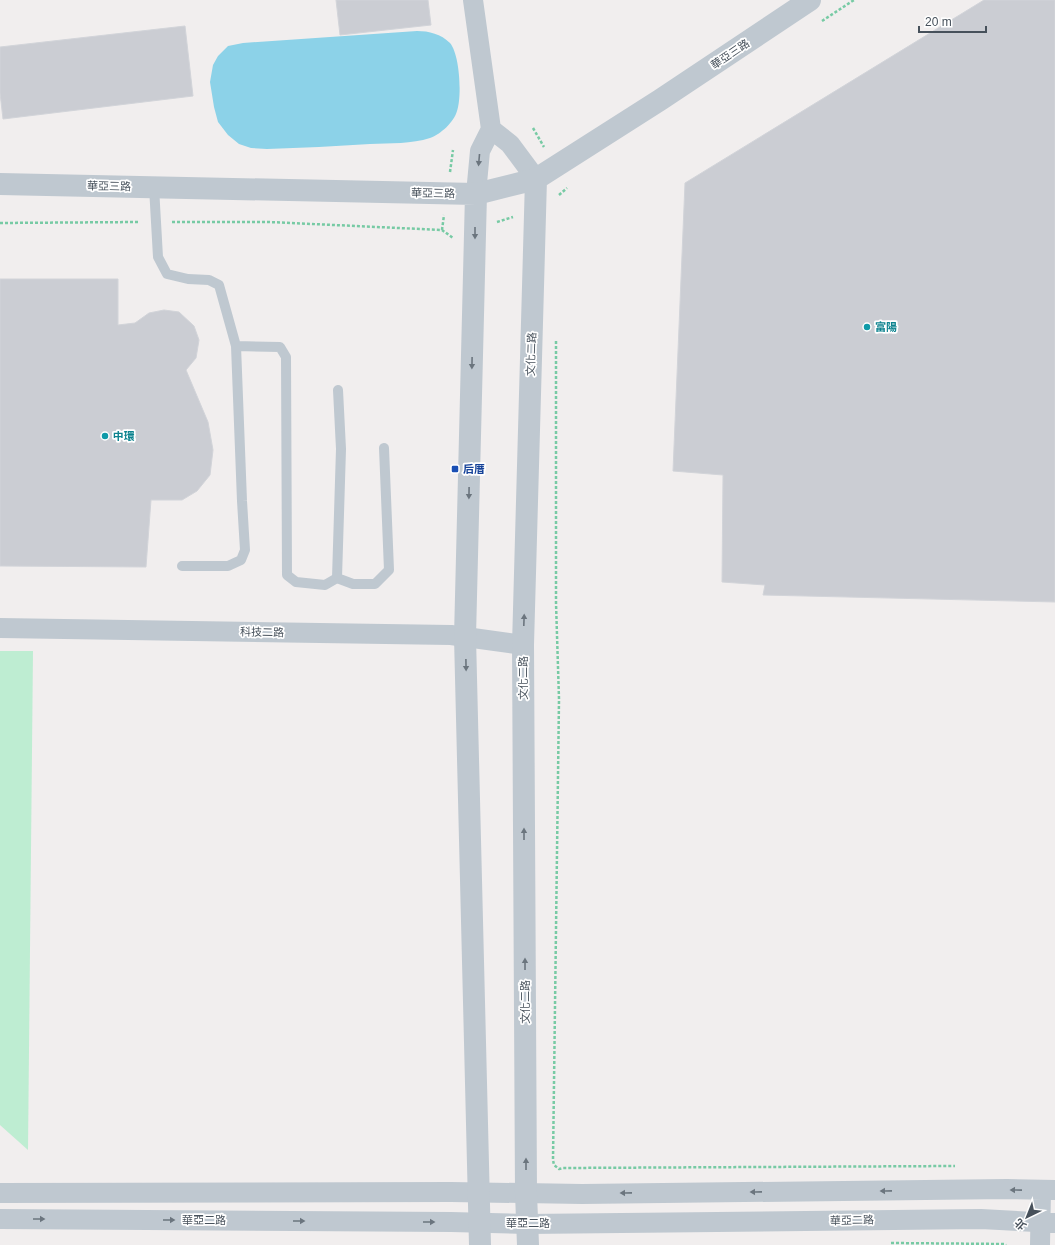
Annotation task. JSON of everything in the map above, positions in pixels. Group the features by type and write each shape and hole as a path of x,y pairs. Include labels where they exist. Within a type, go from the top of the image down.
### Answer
{"street":[{"path":"473,0 491,129 480,151 476,194 465,637 480,1245"},
{"name":"華亞三路","path":"0,184 476,194 536,179 660,100 810,0"},
{"path":"491,129 510,144 536,179"},
{"name":"文化二路","path":"528,1245 526,1193 523,645 536,179"},
{"name":"科技二路","path":"0,628 433,634 523,645"},
{"path":"0,1193 526,1193 1048,1190 1048,1222 1040,1245"},
{"name":"華亞二路","path":"0,1219 527,1224 981,1219 1048,1222"}],"lane":[{"path":"154,187 158,257 167,274 188,279 209,280 218,285 236,346 245,550 241,560 228,566 182,566"},
{"path":"236,346 280,347 286,357 287,575 296,582 325,585 337,578"},
{"path":"337,578 341,449 338,390"},
{"path":"337,578 353,584 374,584 389,570 384,448"}],"path":[{"path":"821,22 854,0"},
{"path":"452,237 555,203 560,194 569,186"},
{"path":"556,341 556,603 559,699 554,1165 558,1169 960,1166"}],"green space":[{"path":"0,651 33,651 28,1150 0,1125"}],"water":[{"path":"417,31 443,37 450,43 458,66 460,86 457,111 453,119 443,131 430,138 401,143 280,149 251,148 239,144 228,135 218,122 210,82 213,65 218,56 228,46 243,43"}],"building":[{"path":"336,0 428,0 431,25 340,35"},
{"name":"富陽","path":"984,0 1055,0 1055,602 763,595 765,585 722,582 723,475 673,471 685,183"},
{"path":"185,26 193,96 3,119 0,93 0,47"},
{"name":"中環","path":"0,279 118,279 118,325 135,323 149,313 164,310 179,312 194,326 199,340 196,358 186,370 208,422 213,450 210,475 197,491 182,500 151,500 146,567 0,566"}],"place":[{"name":"富陽","path":"867,327"},
{"name":"中環","path":"105,436"},
{"name":"后厝","path":"455,469"}]}
